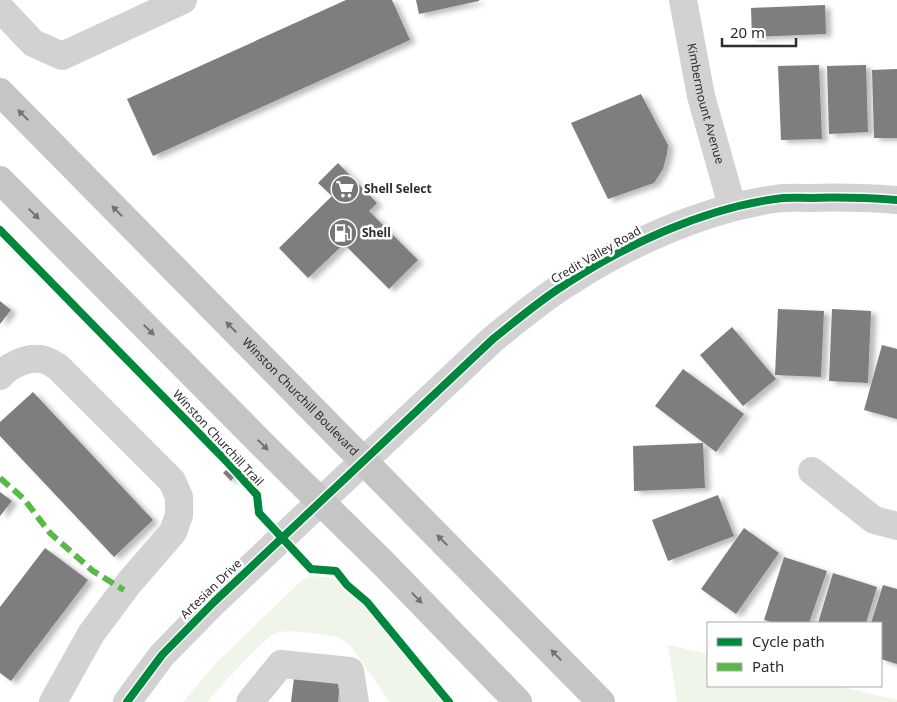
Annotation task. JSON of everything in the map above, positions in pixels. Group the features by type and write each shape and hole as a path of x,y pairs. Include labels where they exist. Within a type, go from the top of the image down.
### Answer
{"main road":[{"name":"Winston Churchill Boulevard","path":"0,92 601,702"},
{"path":"0,180 518,702"}],"street":[{"path":"0,8 33,42 62,56 183,0"},
{"name":"Kimbermount Avenue","path":"683,0 702,96 732,206"},
{"name":"Credit Valley Road","path":"321,502 493,339 566,284 603,262 660,233 732,206 777,198 897,200"},
{"path":"0,376 6,370 30,359 42,358 58,367 172,481 178,497 178,515 174,532 130,583 91,634 53,702"},
{"path":"812,471 874,520 897,526"},
{"name":"Artesian Drive","path":"127,702 162,655 184,631 321,502"},
{"path":"250,702 281,664 350,671 355,702"}],"shaded area":[{"path":"311,576 334,578 363,606 443,702 390,702 350,645 336,636 292,631 278,632 263,642 207,702 183,702 215,664 302,580"},
{"path":"668,645 707,654 707,687 842,687 897,700 897,702 677,702"}],"building":[{"path":"346,0 392,0 410,40 153,156 127,99"},
{"path":"416,0 479,0 479,1 419,14"},
{"path":"825,5 826,34 752,37 751,8"},
{"path":"819,65 822,139 781,140 778,66"},
{"path":"866,65 868,132 829,134 827,66"},
{"path":"897,69 897,138 874,138 872,70"},
{"path":"641,94 668,145 663,169 654,183 608,199 571,123"},
{"name":"Shell","path":"338,163 377,203 369,211 418,260 389,289 344,244 308,278 279,248 332,196 318,183"},
{"path":"0,301 11,310 0,324"},
{"path":"778,309 824,311 821,377 775,375"},
{"path":"832,309 871,311 868,383 829,381"},
{"path":"732,327 776,379 743,406 700,355"},
{"path":"882,345 897,349 897,419 864,410"},
{"path":"683,369 744,414 716,452 655,406"},
{"path":"33,392 153,520 114,557 0,436 0,422"},
{"path":"703,443 705,488 634,491 633,446"},
{"path":"226,470 234,477 231,481 223,473"},
{"path":"0,492 12,501 0,516"},
{"path":"718,495 734,536 668,561 652,520"},
{"path":"744,528 779,553 736,614 701,589"},
{"path":"45,548 88,580 11,681 0,673 0,607"},
{"path":"784,557 827,571 809,622 771,622 764,620"},
{"path":"833,573 877,587 866,622 818,622"},
{"path":"883,585 897,589 897,664 882,659 882,622 871,622"},
{"path":"294,678 340,683 338,702 291,702"}],"marked path":[{"path":"0,478 24,499 50,533 93,571 124,590"}],"cycle path":[{"path":"127,702 162,655 214,602 493,339 556,290 614,255 640,242 666,230 721,211 784,198 897,200"},
{"name":"Winston Churchill Trail","path":"0,230 229,464 257,495 259,513 311,569 336,571 347,585 367,602 449,702"}],"place":[{"name":"Shell Select","path":"345,189"},
{"name":"Shell","path":"343,233"}]}
